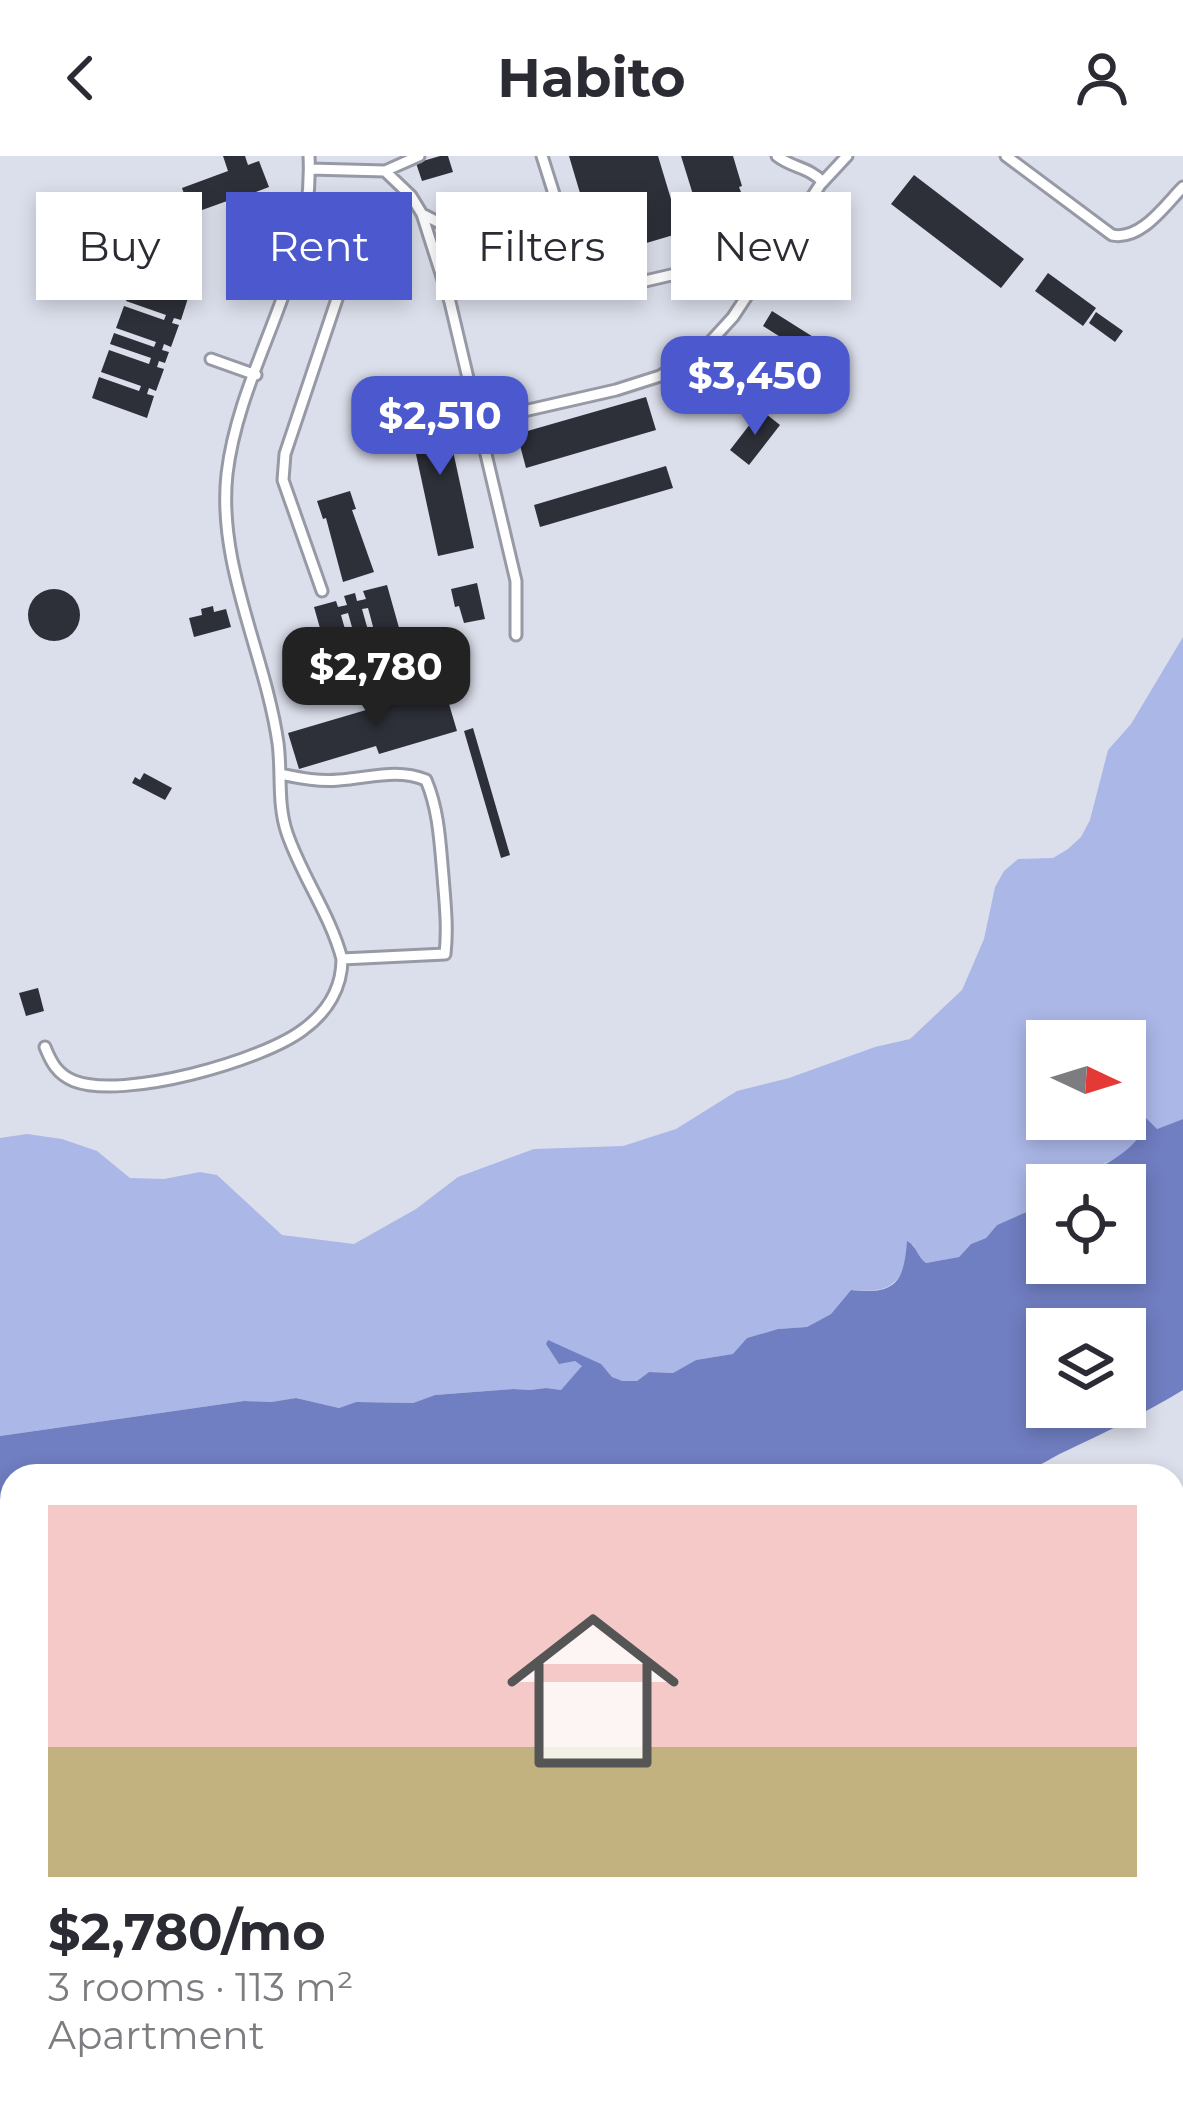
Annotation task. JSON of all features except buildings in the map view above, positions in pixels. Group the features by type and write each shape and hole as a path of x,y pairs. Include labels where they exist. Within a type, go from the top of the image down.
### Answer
{"lane":[{"path":"308,192 309,156"},
{"path":"310,169 385,171 419,156"},
{"path":"542,156 553,192"},
{"path":"777,156 814,172 823,182"},
{"path":"816,192 848,156"},
{"path":"1006,156 1121,237 1149,222 1183,187"},
{"path":"385,171 422,214 450,302 516,581 516,635"},
{"path":"422,214 436,221"},
{"path":"45,1047 58,1071 70,1079 118,1085 151,1082 239,1061 282,1044 315,1020 337,992 342,959 336,935 285,826 278,741 227,526 225,495 238,423 282,300"},
{"path":"322,591 283,480 285,454 337,300"},
{"path":"480,421 616,390 679,367 720,334 744,300"},
{"path":"211,359 256,375"},
{"path":"280,774 335,781 400,772 426,780 434,797 448,928 445,954 342,959"}],"shaded area":[{"path":"1183,637 1183,1119 1157,1129 1146,1119 1146,1020 1026,1020 1026,1140 1137,1140 1131,1151 1103,1164 1026,1164 1026,1212 997,1225 959,1257 926,1263 913,1244 893,1283 877,1290 851,1290 831,1314 807,1327 747,1338 734,1354 696,1360 673,1373 649,1372 637,1381 622,1382 600,1364 575,1361 583,1366 561,1390 435,1395 413,1403 356,1402 339,1408 296,1398 244,1401 0,1436 0,1138 27,1134 62,1139 97,1151 130,1178 217,1175 282,1235 354,1244 416,1209 458,1177 534,1149 623,1146 676,1129 737,1091 910,1039 962,990 984,939 995,887 1004,871 1018,859 1053,858 1081,837 1108,750 1131,724"},
{"path":"1146,1118 1157,1129 1183,1119 1183,1390 1146,1410 1146,1308 1026,1308 1026,1428 1113,1428 1042,1464 0,1464 0,1436 244,1401 296,1398 339,1408 356,1402 413,1403 435,1395 561,1390 582,1366 575,1361 559,1364 548,1340 601,1364 622,1381 637,1381 649,1372 673,1373 696,1360 733,1354 747,1338 807,1327 831,1314 851,1290 887,1288 900,1276 907,1241 926,1263 959,1257 997,1225 1026,1212 1026,1284 1146,1284 1146,1164 1105,1164 1136,1140 1146,1140"}]}
